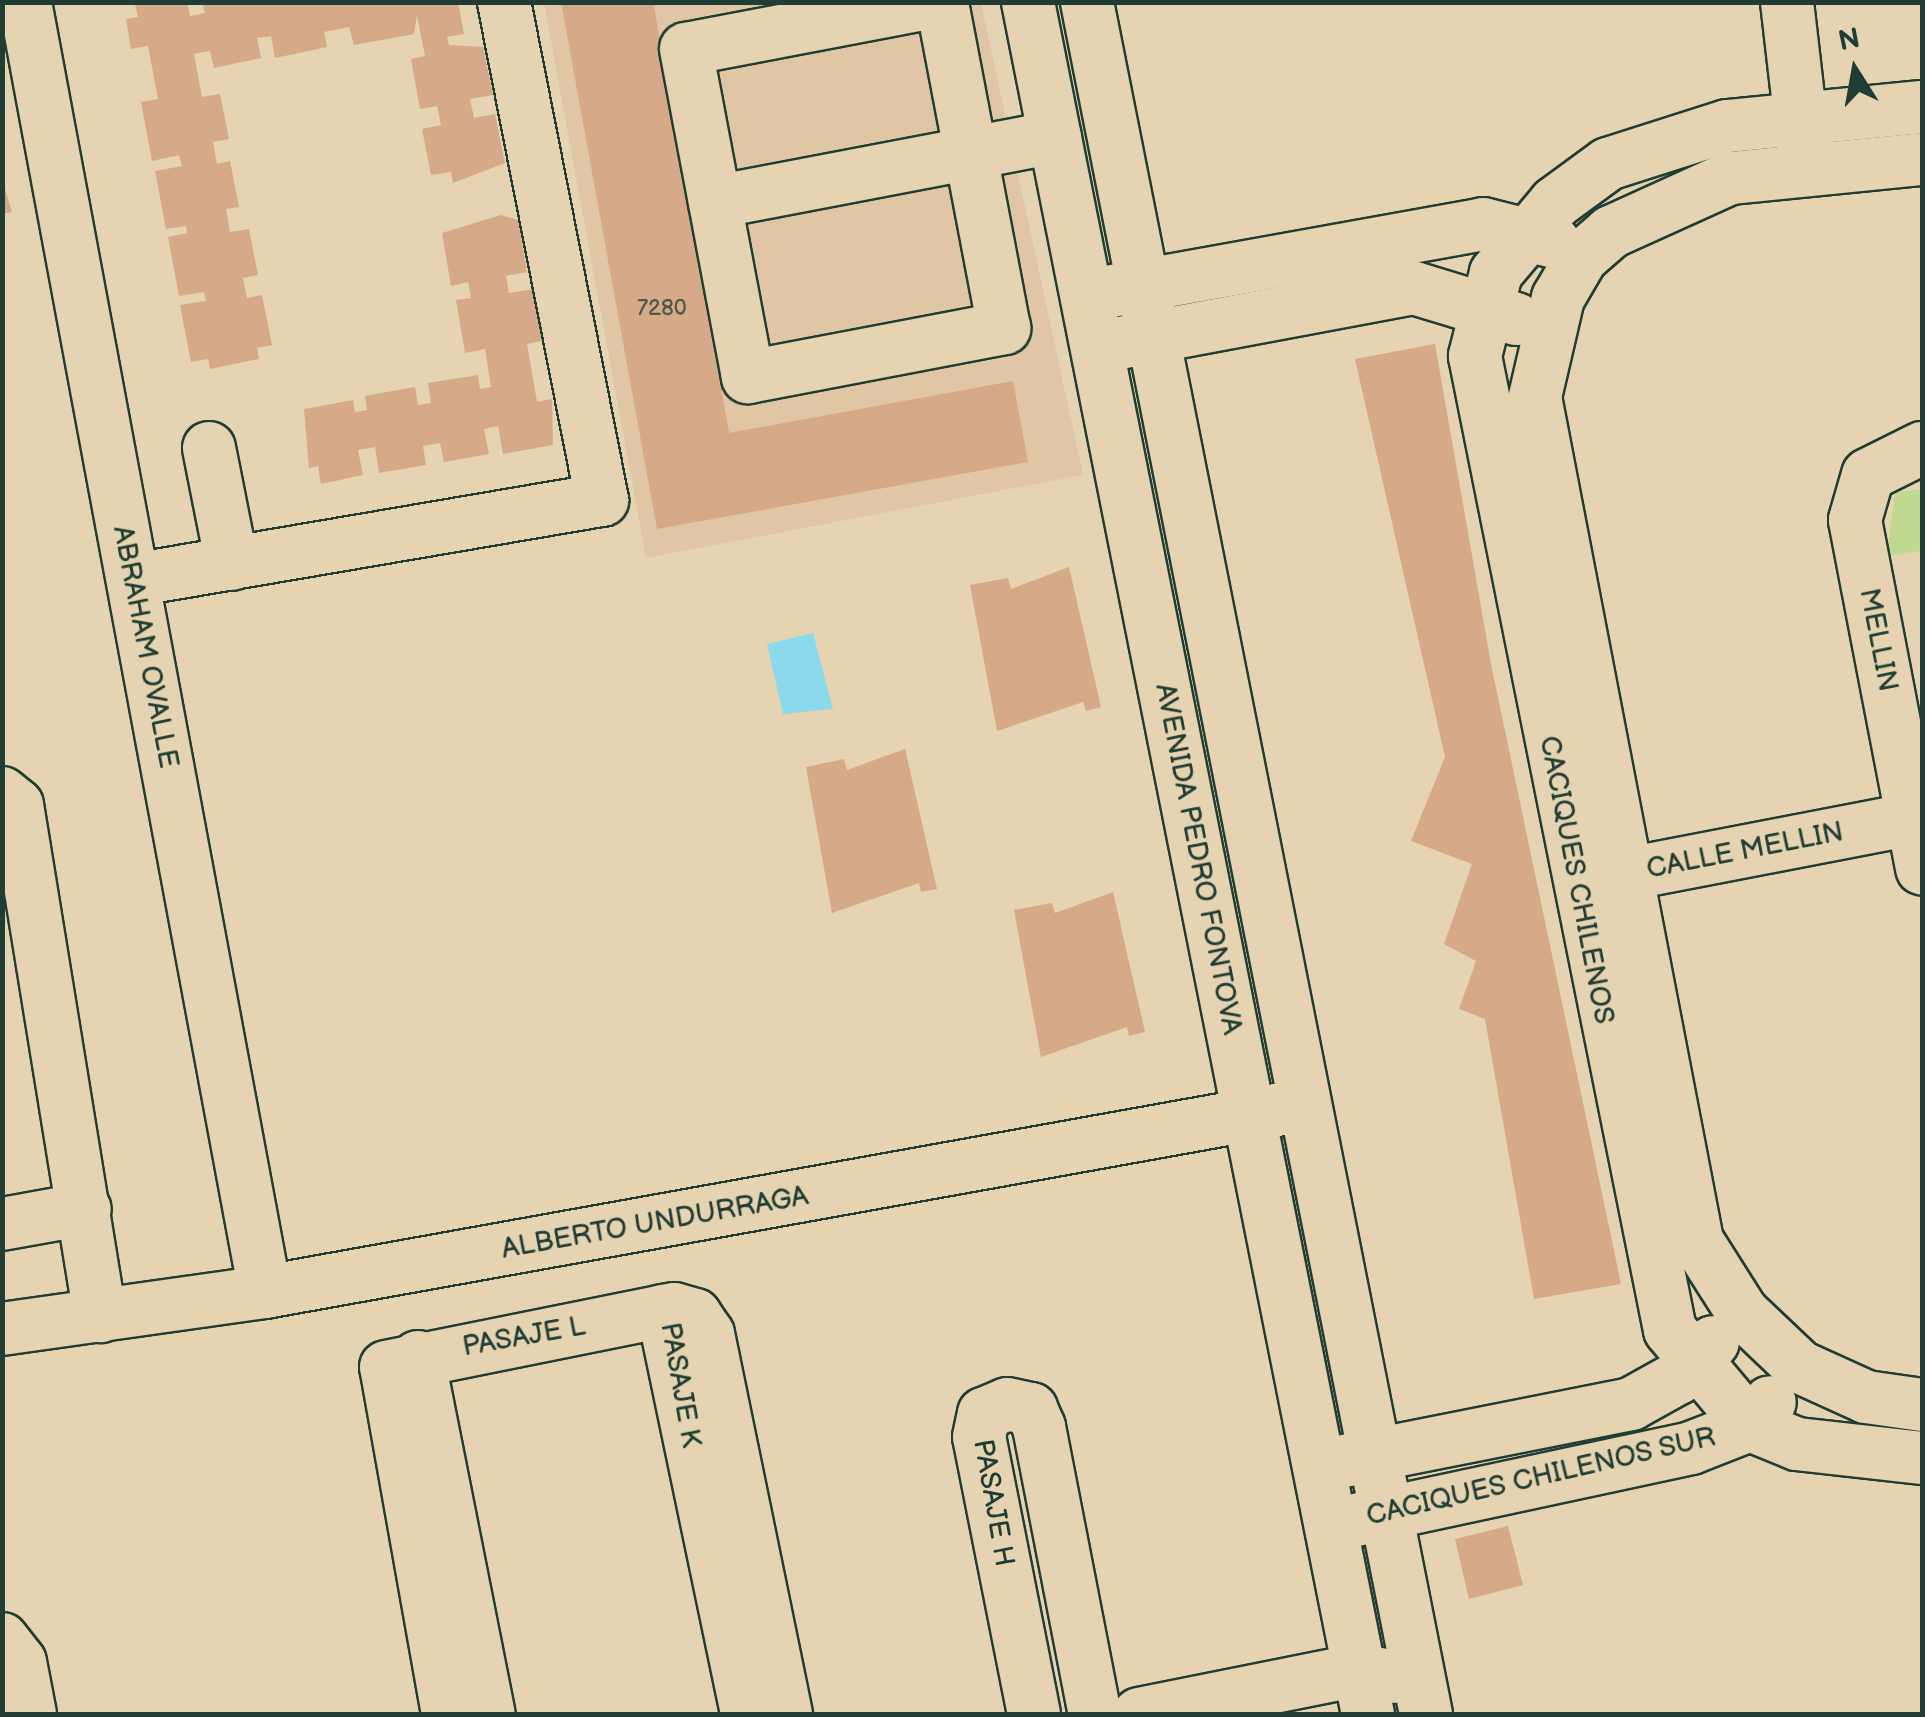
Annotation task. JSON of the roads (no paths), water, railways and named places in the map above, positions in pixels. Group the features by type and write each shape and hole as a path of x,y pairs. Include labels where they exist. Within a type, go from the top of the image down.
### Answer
{"street":[{"name":"ABRAHAM OVALLE","path":"25,2 264,1292"},
{"path":"132,580 602,500 504,2"},
{"path":"932,2 686,49 748,377 1004,328 942,2"},
{"name":"AVENIDA PEDRO FONTOVA","path":"1028,2 1366,1700"},
{"name":"AVENIDA PEDRO FONTOVA","path":"1087,2 1423,1698"},
{"path":"1788,2 1806,168"},
{"path":"1482,304 1528,229 1627,154 1802,116 1922,107"},
{"path":"715,202 1055,137"},
{"path":"1086,295 1444,228 1528,229 1582,257 1696,189 1806,168 1922,159"},
{"name":"CACIQUES CHILENOS","path":"1582,257 1544,332 1537,416 1658,1298 1691,1366 1750,1425"},
{"path":"1096,348 1414,288 1482,304 1544,332"},
{"name":"CACIQUES CHILENOS","path":"1482,304 1478,381 1599,879 1687,1211 1742,1312"},
{"path":"210,448 232,564"},
{"name":"MELLIN","path":"1918,844 1855,504 1879,464 1922,448"},
{"path":"2,793 17,805 100,1316"},
{"name":"CALLE MELLIN","path":"1599,879 1918,844"},
{"name":"ALBERTO UNDURRAGA","path":"2,1330 264,1292 1306,1105"},
{"path":"2,1224 84,1209"},
{"name":"PASAJE L","path":"402,1362 664,1312"},
{"name":"PASAJE K","path":"747,1714 664,1312 695,1315 708,1334 786,1714"},
{"path":"1742,1312 1800,1367 1866,1397 1922,1405"},
{"name":"CACIQUES CHILENOS SUR","path":"1318,1466 1630,1404 1691,1366 1742,1312"},
{"path":"402,1362 448,1714"},
{"path":"402,1362 489,1714"},
{"name":"CACIQUES CHILENOS SUR","path":"1330,1524 1691,1448 1750,1425 1800,1367"},
{"name":"PASAJE H","path":"1034,1714 978,1437 984,1414 1007,1404 1030,1409 1039,1428 1095,1714"},
{"name":"CACIQUES CHILENOS SUR","path":"1750,1425 1798,1444 1922,1458"},
{"path":"2,1639 20,1662 30,1714"},
{"path":"1140,1714 1423,1698"}],"water":[{"path":"813,633 833,709 783,714 767,644"}]}
